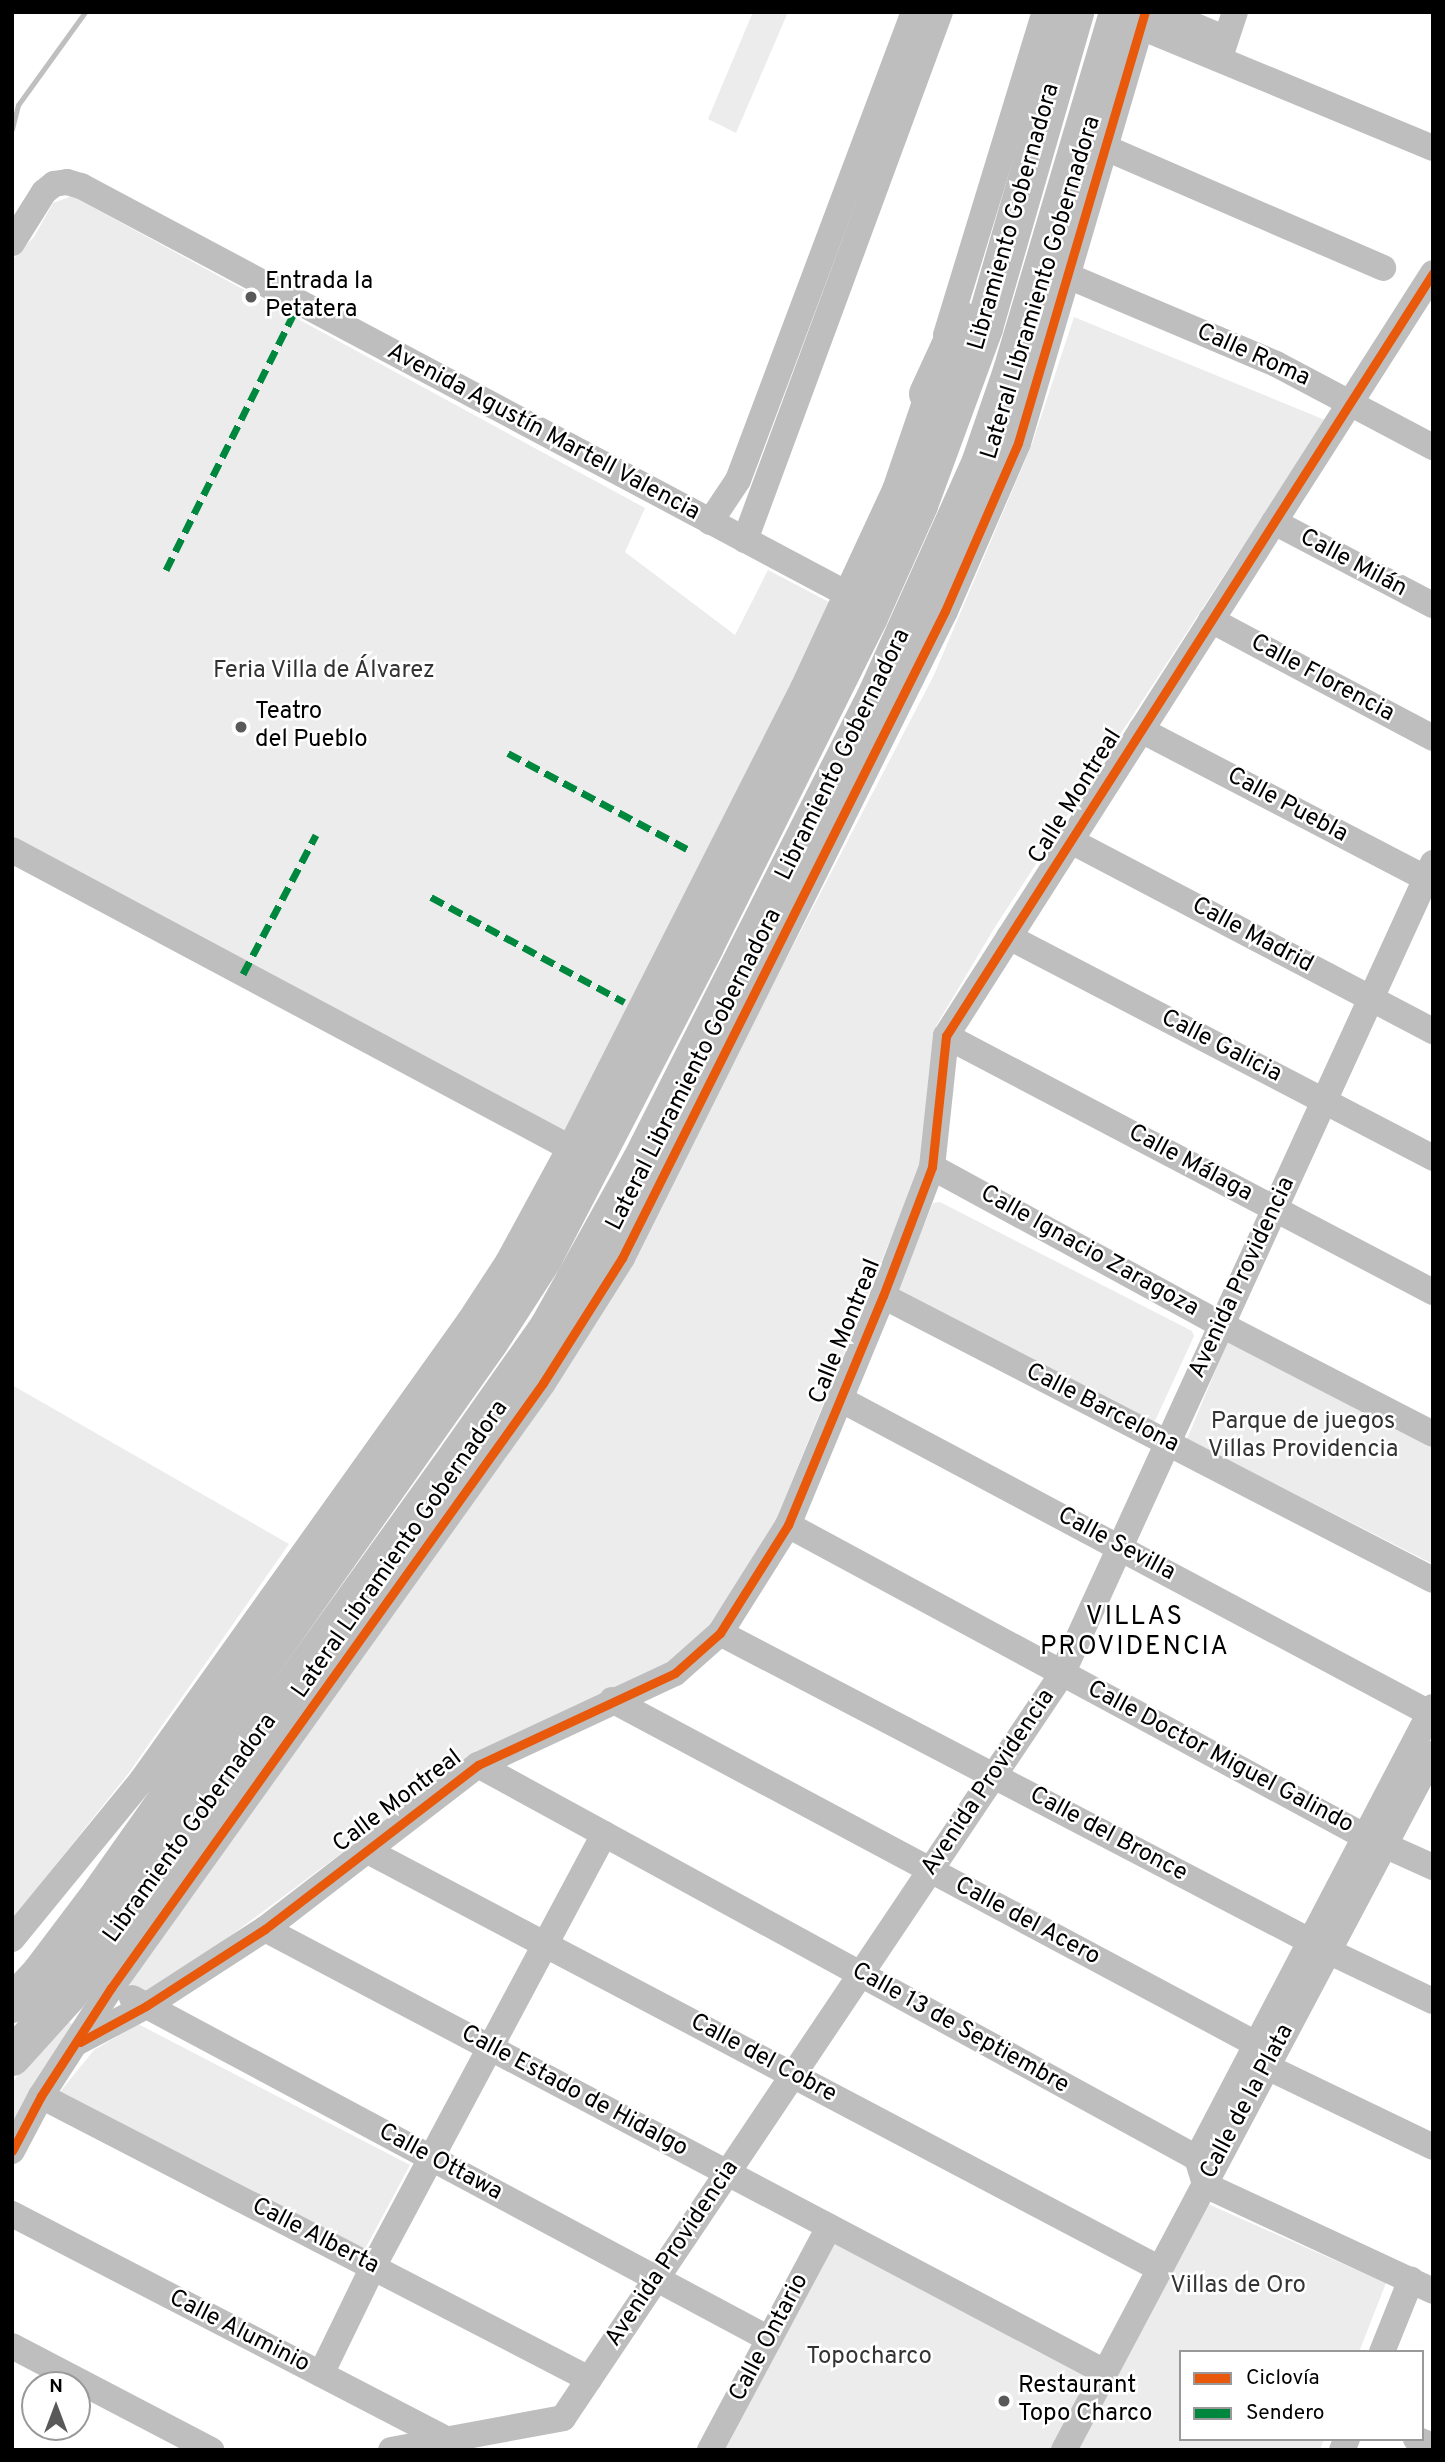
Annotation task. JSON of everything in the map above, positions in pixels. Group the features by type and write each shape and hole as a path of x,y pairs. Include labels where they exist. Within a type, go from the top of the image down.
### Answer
{"highway":[{"name":"Libramiento Gobernadora","path":"12,2004 40,1974 101,1893 490,1341 543,1259 582,1155 860,601 919,505 962,395 984,328 1074,12"},
{"name":"Libramiento Gobernadora","path":"12,2057 68,1995 130,1913 548,1328 641,1161 877,694 981,461 1142,16"},
{"path":"928,394 1018,204"},
{"path":"778,949 784,878"}],"street":[{"path":"745,540 863,186 914,12"},
{"path":"710,522 738,480 940,12"},
{"path":"860,601 928,394 1045,12"},
{"path":"1223,49 1235,12"},
{"path":"1142,16 1223,49 1433,148"},
{"name":"Lateral Libramiento Gobernadora","path":"78,2042 111,1987 543,1383 622,1258 945,611 1008,467 1018,443 1068,276 1142,16"},
{"path":"1106,148 1383,268"},
{"name":"Avenida Agustín Martell Valencia","path":"12,243 44,192 54,184 67,182 81,186 860,601"},
{"name":"Calle Montreal","path":"12,2151 41,2096 78,2042 146,2006 265,1929 478,1765 612,1700 675,1673 720,1633 788,1525 883,1296 932,1167 946,1036 1433,273"},
{"name":"Calle Roma","path":"1068,276 1276,364 1433,447"},
{"name":"Calle Milán","path":"1274,522 1433,605"},
{"name":"Calle Florencia","path":"1211,620 1433,737"},
{"name":"Calle Puebla","path":"1141,730 1430,875"},
{"name":"Calle Madrid","path":"1071,841 1433,1031"},
{"path":"12,850 582,1155 470,1320 142,1780 12,1940"},
{"name":"Avenida Providencia","path":"391,2450 455,2444 563,2418 1062,1674 1371,998 1430,875"},
{"name":"Calle Galicia","path":"1009,937 1433,1158"},
{"name":"Calle Málaga","path":"946,1036 1433,1292"},
{"name":"Calle Ignacio Zaragoza","path":"932,1167 1222,1325 1433,1434"},
{"name":"Calle Barcelona","path":"883,1296 1433,1580"},
{"name":"Calle Sevilla","path":"839,1399 1432,1711"},
{"name":"Calle Doctor Miguel Galindo","path":"788,1525 1374,1841 1433,1867"},
{"name":"Calle del Bronce","path":"720,1633 1319,1946 1433,2001"},
{"name":"Calle del Acero","path":"612,1700 930,1870 1261,2056 1433,2147"},
{"name":"Calle de la Plata","path":"1197,2158 1261,2056 1319,1946 1374,1841 1432,1711"},
{"name":"Calle de la Plata","path":"1374,1841 1433,1754"},
{"name":"Calle 13 de Septiembre","path":"478,1765 1197,2158"},
{"path":"321,2374 373,2267 492,2049 604,1834"},
{"name":"Calle del Cobre","path":"366,1850 1160,2269"},
{"name":"Calle Estado de Hidalgo","path":"265,1929 1105,2372"},
{"name":"Calle Ottawa","path":"111,1987 769,2339"},
{"name":"Calle de la Plata","path":"1064,2450 1205,2185 1261,2056"},
{"name":"Calle Alberta","path":"41,2096 589,2379"},
{"path":"1197,2158 1205,2185 1422,2286 1383,2350"},
{"name":"Calle Aluminio","path":"12,2214 455,2444"},
{"name":"Calle Ontario","path":"710,2450 829,2227"},
{"path":"12,2346 211,2450"}],"green space":[{"path":"753,12 788,12 736,133 708,119"},
{"name":"Feria Villa de Álvarez","path":"72,196 645,508 625,552 735,635 768,570 831,603 563,1136 12,842 12,260 34,237 53,203"},
{"path":"1074,317 1325,420 995,927 936,1026 921,1164 774,1525 704,1633 669,1665 471,1757 148,1997 128,1983 597,1322 934,675 1032,444"},
{"path":"940,1202 1192,1331 1194,1336 1155,1421 1147,1424 899,1290 899,1284 933,1203"},
{"name":"Parque de juegos Villas Providencia","path":"1229,1338 1433,1442 1433,1564 1187,1439"},
{"path":"12,1385 289,1544 128,1774 12,1920"},
{"path":"65,2018 74,2026 12,2129 12,2084 29,2058"},
{"path":"138,2024 410,2165 365,2249 59,2093 94,2050"},
{"name":"Villas de Oro","path":"1208,2204 1386,2283 1360,2350 1179,2350 1179,2441 1323,2441 1320,2450 1078,2450"},
{"name":"Topocharco","path":"830,2233 1096,2371 1056,2450 717,2450"}],"waterway":[{"path":"12,129 18,105 85,12"}],"marked path":[{"path":"166,570 299,303"},
{"path":"508,753 687,849"},
{"path":"243,974 316,835"},
{"path":"431,897 624,1002"}],"cycle path":[{"path":"12,2151 41,2096 111,1988 543,1383 622,1258 945,611 1018,443 1145,12"},
{"path":"80,2042 146,2006 265,1929 478,1765 675,1673 720,1633 788,1525 883,1296 932,1167 946,1036 1433,273"}],"place":[{"name":"Entrada la Petatera","path":"251,297"},
{"name":"Teatro del Pueblo","path":"241,727"},
{"name":"Restaurant Topo Charco","path":"1004,2401"}],"district":[{"name":"VILLAS PROVIDENCIA","path":"1135,1633"}]}
